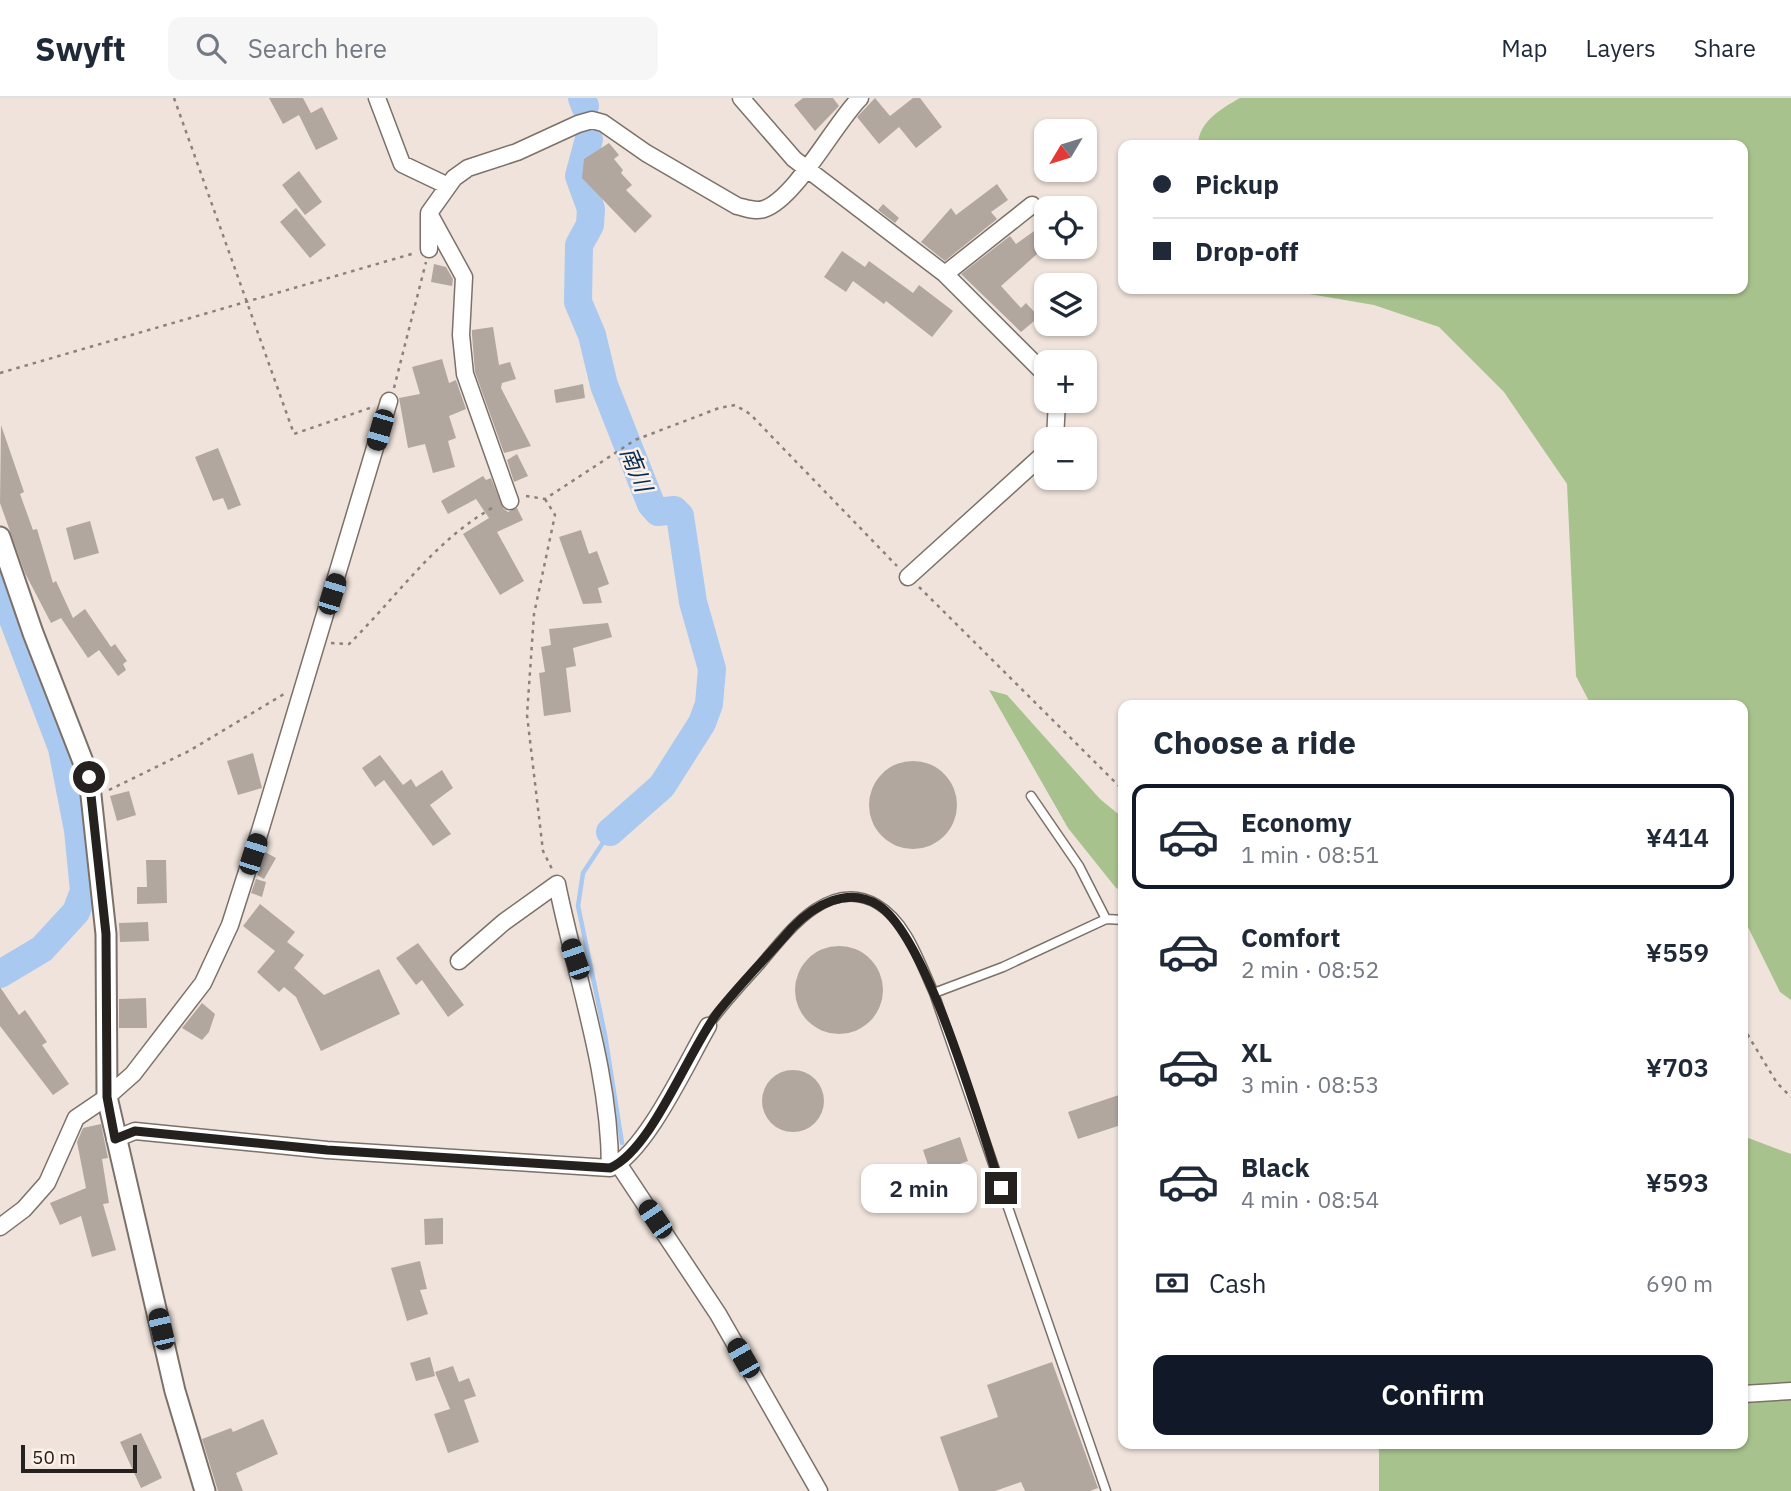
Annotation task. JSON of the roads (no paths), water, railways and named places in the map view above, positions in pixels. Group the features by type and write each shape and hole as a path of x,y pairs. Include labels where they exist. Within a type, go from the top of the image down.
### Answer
{"street":[{"path":"377,98 402,164 446,185"},
{"path":"741,98 776,142 806,169 945,274 1034,363"},
{"path":"429,249 429,213 446,185 468,168 517,152 578,124 593,120 603,123 646,153 737,206 750,210 764,209 778,200 806,169 860,98"},
{"path":"945,274 1032,205"},
{"path":"429,213 464,277 461,335 465,374 510,501"},
{"path":"0,1227 24,1209 47,1183 76,1118 107,1097 133,1074 203,983 230,925 389,401"},
{"path":"908,577 1034,463"},
{"path":"0,537 33,633 81,752 93,799 106,934 107,1097 175,1391 205,1491"},
{"path":"459,961 504,922 557,884 568,939 581,979 614,1167 718,1314 819,1491"},
{"path":"115,1139 135,1131 327,1150 614,1167 641,1142 708,1026"},
{"path":"1748,1394 1791,1391"}],"lane":[{"path":"1031,796 1079,866 1106,919"},
{"path":"708,1026 803,916 829,901 845,897 860,898 877,905 905,932 934,993 1106,1491"},
{"path":"934,993 993,971 1106,919 1118,920"}],"waterway":[{"name":"南川","path":"582,98 585,106"},
{"name":"南川","path":"589,139 579,176 591,209 590,225 579,245 578,302 592,335 604,385 651,504 658,512 674,510 680,516 693,602 712,669 709,704 702,723 662,786 610,832"},
{"path":"0,585 62,748 78,830 84,891 76,912 42,949 0,974"},
{"path":"610,832 583,873 578,906 605,1035 622,1143"}]}
